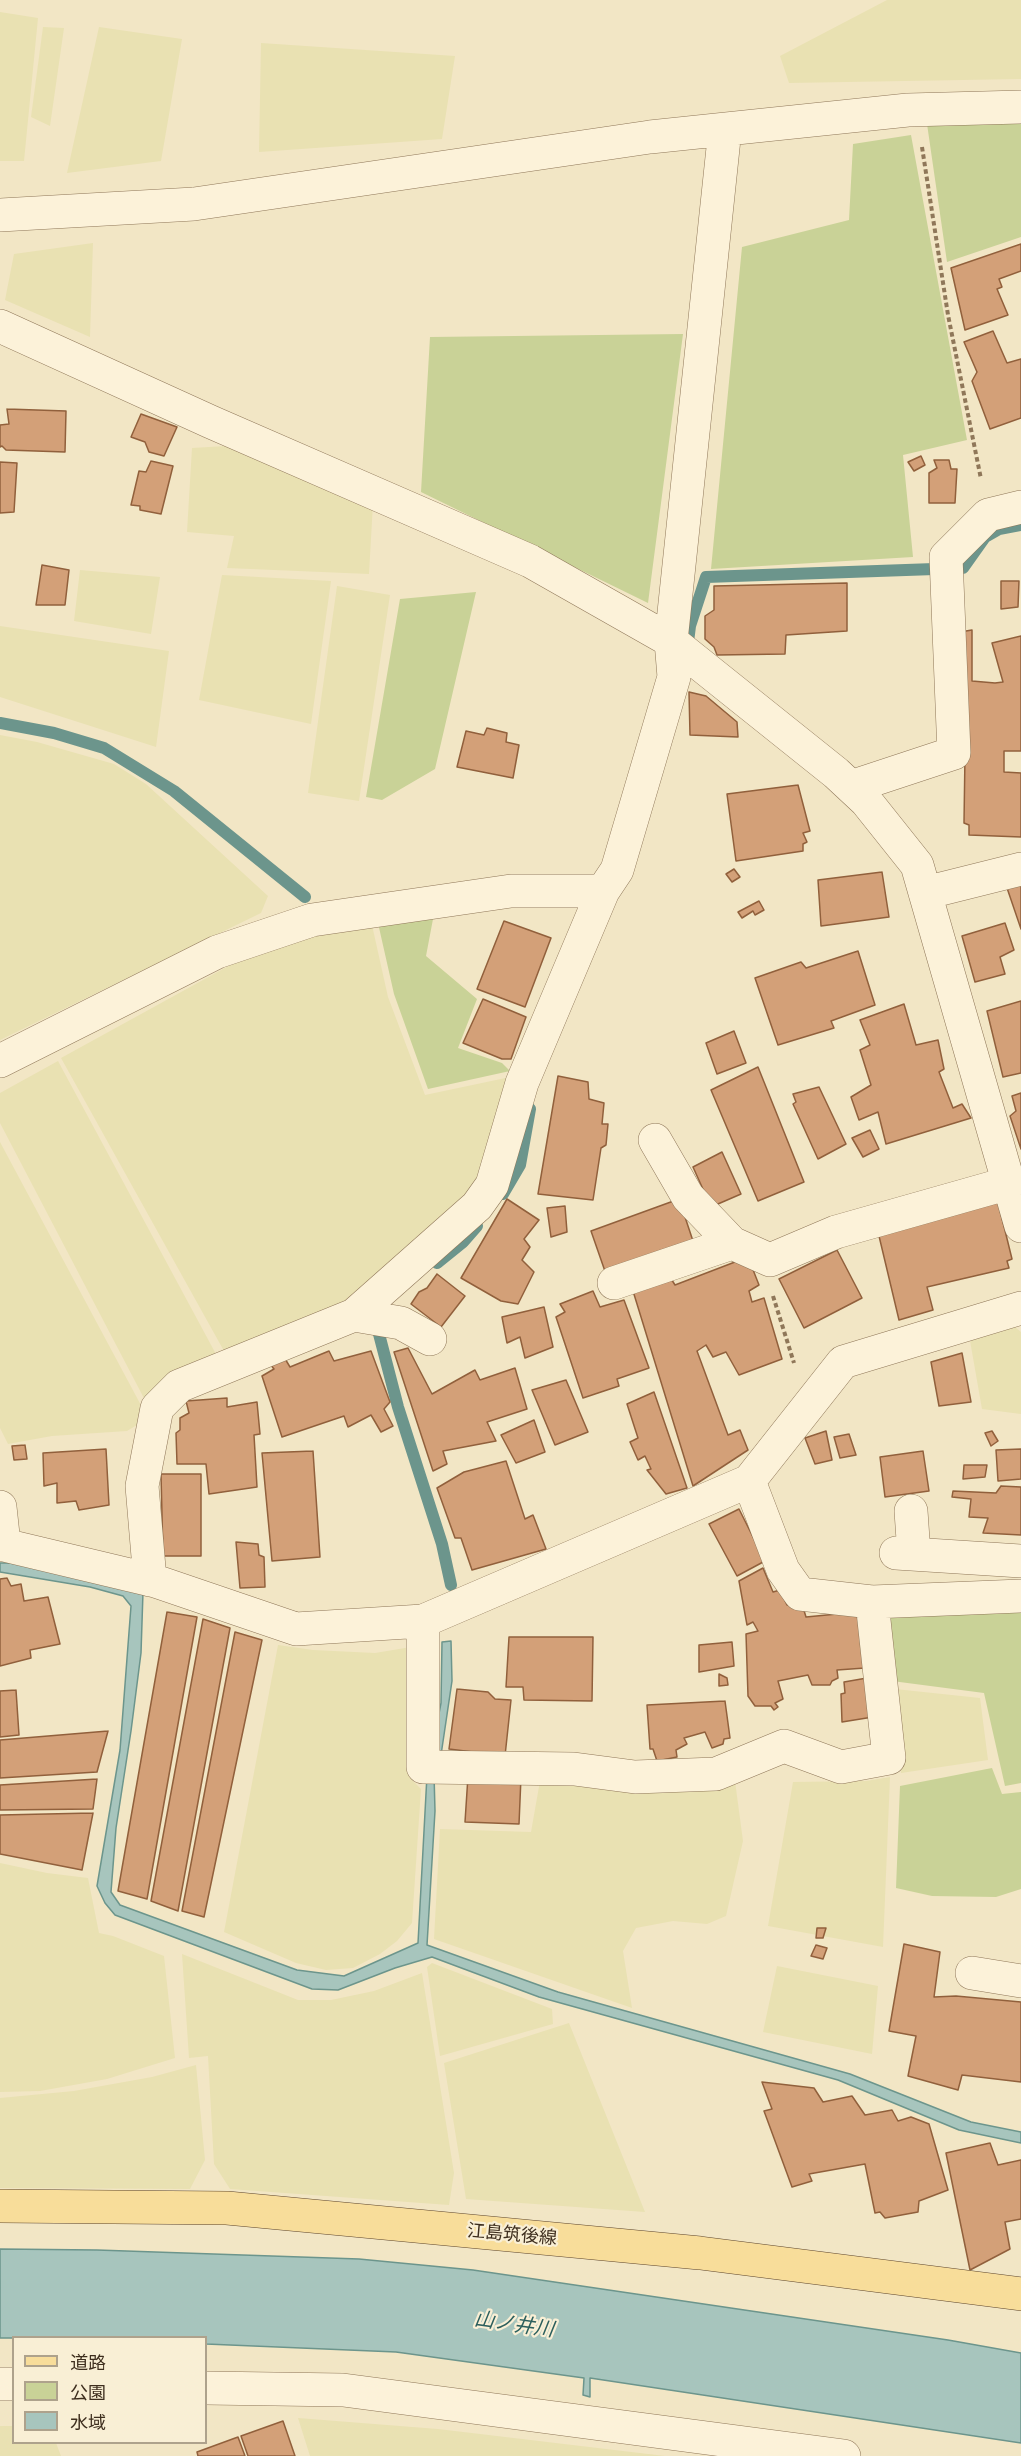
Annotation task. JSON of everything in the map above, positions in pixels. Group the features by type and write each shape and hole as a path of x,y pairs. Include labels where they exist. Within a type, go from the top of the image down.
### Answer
{"main road":[{"name":"江島筑後線","path":"0,2206 227,2208 700,2253 1021,2294"}],"street":[{"path":"0,215 194,204 638,138 917,110 1021,107"},
{"path":"150,1580 142,1486 157,1408 179,1386 354,1315 477,1206 492,1185 522,1083 603,891 617,870 674,676 671,641 725,129"},
{"path":"0,326 211,422 530,561 671,641 851,787 866,801 917,865 1021,1226"},
{"path":"851,787 954,753 946,557 988,515 1021,507"},
{"path":"925,893 1021,869"},
{"path":"0,1061 217,952 312,920 511,891 603,891"},
{"path":"655,1140 688,1197 732,1243 770,1260 836,1232 1009,1183"},
{"path":"614,1283 732,1243"},
{"path":"0,1507 2,1544 150,1580 296,1629 423,1621 749,1481 843,1362 1021,1308"},
{"path":"354,1315 401,1323 429,1338"},
{"path":"749,1481 783,1569 800,1594 872,1602 1021,1596"},
{"path":"911,1511 905,1553 1021,1561"},
{"path":"423,1621 423,1767 574,1768 635,1777 716,1774 784,1746 841,1767 889,1758 872,1602"},
{"path":"972,1973 1021,1981"},
{"path":"207,2388 343,2390 844,2456"}],"path":[{"path":"917,110 948,315 988,515"},
{"path":"761,1256 808,1407"}],"shaded area":[{"path":"887,0 1021,0 1021,79 789,83 780,56"},
{"path":"0,12 38,18 24,161 0,161"},
{"path":"43,27 64,28 50,126 31,117"},
{"path":"99,27 182,39 161,161 67,173"},
{"path":"261,43 455,56 442,139 259,152"},
{"path":"93,243 90,337 5,300 14,254"},
{"path":"226,446 373,503 369,574 227,568 234,536 187,532 192,448"},
{"path":"80,570 160,577 151,634 74,621"},
{"path":"222,575 331,581 311,724 199,700"},
{"path":"337,586 390,595 359,801 308,793"},
{"path":"0,626 169,651 156,747 0,697"},
{"path":"0,735 37,742 114,764 146,784 268,896 261,913 0,1040"},
{"path":"372,925 388,997 425,1095 515,1076 484,1183 358,1297 224,1351 61,1058 263,947"},
{"path":"58,1061 217,1356 147,1404 0,1123 0,1093"},
{"path":"0,1142 143,1409 142,1422 127,1431 52,1436 8,1444 0,1428"},
{"path":"1014,1326 1021,1332 1021,1414 982,1409 969,1335"},
{"path":"278,1645 313,1650 375,1653 417,1646 410,1778 421,1789 412,1923 397,1941 380,1954 353,1968 326,1970 296,1963 224,1932"},
{"path":"895,1689 980,1698 988,1760 901,1773"},
{"path":"890,1777 883,1947 768,1926 793,1782 866,1781"},
{"path":"540,1781 735,1781 743,1841 726,1916 707,1924 673,1921 636,1928 623,1951 632,2008 434,1939 440,1829 531,1832"},
{"path":"0,1863 47,1873 88,1878 99,1933 113,1936 164,1956 175,2058 107,2079 40,2091 0,2092"},
{"path":"182,1954 298,2000 331,2000 374,1991 422,1973 454,2173 449,2205 230,2189 214,2164 208,2056 189,2058"},
{"path":"432,1963 552,2009 553,2024 440,2056 427,1967"},
{"path":"777,1966 878,1986 872,2054 763,2032"},
{"path":"569,2023 645,2212 466,2199 444,2063"},
{"path":"196,2065 205,2160 190,2189 0,2188 0,2098 74,2091 152,2077"},
{"path":"298,2418 438,2429 665,2456 310,2456"},
{"path":"0,2426 12,2426 12,2444 56,2444 61,2456 0,2456"}],"green space":[{"path":"926,117 1021,121 1021,237 947,262"},
{"path":"911,135 967,440 903,455 913,557 711,569 742,247 849,220 853,144"},
{"path":"683,334 648,603 421,492 430,337"},
{"path":"476,592 435,769 382,800 366,797 400,599"},
{"path":"433,919 426,956 477,999 458,1048 502,1063 510,1071 428,1089 394,994 378,923"},
{"path":"882,1612 1021,1613 1021,1783 1005,1786 984,1693 892,1681"},
{"path":"992,1768 1002,1794 1021,1792 1021,1889 996,1897 932,1896 896,1888 900,1786"}],"water":[{"path":"0,1563 30,1563 143,1592 141,1653 116,1828 111,1892 120,1905 297,1970 344,1976 418,1943 427,1775 434,1774 435,1811 427,1945 558,1992 850,2074 971,2122 1021,2132 1021,2143 959,2130 838,2080 539,1997 432,1957 395,1968 338,1990 312,1989 115,1915 105,1903 97,1886 120,1750 131,1606 123,1596 90,1587 0,1572"},
{"path":"451,1641 452,1681 441,1755 431,1755 441,1703 442,1642"},
{"name":"山ノ井川","path":"0,2249 359,2259 473,2270 948,2340 1021,2353 1021,2443 590,2378 590,2397 583,2395 584,2378 396,2352 207,2344 207,2336 12,2336 12,2338 0,2338"}],"building":[{"path":"1021,244 1021,271 999,279 1002,287 997,289 1008,315 965,330 951,268"},
{"path":"993,331 1007,363 1021,359 1021,418 990,429 972,381 977,372 964,342"},
{"path":"7,409 66,411 65,452 6,450 0,447 0,425 9,424"},
{"path":"141,414 177,427 164,456 149,452 145,442 131,437"},
{"path":"921,456 925,465 914,471 908,462"},
{"path":"934,460 949,460 951,469 957,469 955,503 929,503 929,473 937,468"},
{"path":"151,461 173,466 161,514 140,510 140,506 131,505 139,471 146,472"},
{"path":"0,462 17,463 14,512 0,513"},
{"path":"42,565 69,570 65,605 36,605"},
{"path":"1001,581 1019,581 1018,607 1001,609"},
{"path":"847,583 847,631 786,635 785,654 717,655 714,647 705,639 705,616 714,610 714,586"},
{"path":"972,630 972,681 1003,682 992,643 1021,636 1021,751 1004,751 1004,772 1021,773 1021,837 969,835 969,825 964,823 966,686 960,632"},
{"path":"689,692 706,696 737,722 738,737 690,735"},
{"path":"487,728 507,733 506,742 519,745 513,778 457,767 466,731 484,735"},
{"path":"798,785 810,831 803,833 807,842 803,844 803,851 736,861 727,794"},
{"path":"734,869 740,877 732,882 726,874"},
{"path":"882,872 889,917 821,926 818,880"},
{"path":"1021,881 1021,929 1006,885"},
{"path":"759,901 764,910 755,915 753,911 742,918 738,912"},
{"path":"504,921 551,938 525,1007 477,989"},
{"path":"1005,923 1014,950 1000,957 1005,974 975,982 962,936"},
{"path":"858,951 875,1005 831,1021 834,1028 778,1045 755,978 801,962 806,968"},
{"path":"483,999 526,1017 511,1059 502,1059 463,1043"},
{"path":"1021,1001 1021,1073 1003,1077 987,1011"},
{"path":"904,1004 916,1045 938,1040 944,1069 939,1072 953,1108 962,1104 971,1118 886,1144 878,1112 859,1120 851,1097 871,1085 860,1050 870,1045 860,1020"},
{"path":"734,1031 746,1063 717,1074 706,1043"},
{"path":"758,1067 804,1182 758,1201 711,1090"},
{"path":"558,1076 588,1082 589,1099 604,1103 602,1124 608,1124 606,1145 601,1148 593,1200 538,1194"},
{"path":"819,1087 846,1144 818,1159 793,1104 796,1102 793,1094"},
{"path":"1021,1093 1021,1149 1010,1116 1016,1111 1012,1096"},
{"path":"870,1130 879,1149 863,1157 852,1138"},
{"path":"722,1152 741,1194 711,1207 693,1167"},
{"path":"507,1199 539,1220 524,1239 530,1247 522,1260 534,1272 518,1304 501,1301 461,1278"},
{"path":"679,1199 694,1244 607,1277 591,1231"},
{"path":"998,1202 1012,1259 1007,1261 1009,1268 927,1287 933,1310 899,1320 879,1236"},
{"path":"565,1206 567,1232 551,1237 547,1208"},
{"path":"837,1250 862,1298 804,1328 779,1279"},
{"path":"748,1257 759,1285 749,1291 752,1302 764,1298 782,1359 739,1375 726,1352 713,1357 706,1345 697,1351 728,1435 740,1430 748,1450 693,1486 633,1291 670,1277 675,1285"},
{"path":"437,1274 465,1296 441,1327 411,1304 419,1292 427,1288"},
{"path":"593,1291 600,1307 624,1300 649,1368 617,1379 619,1386 583,1398 556,1317 565,1312 560,1304"},
{"path":"544,1307 553,1347 525,1358 520,1337 507,1343 502,1317"},
{"path":"408,1348 432,1394 475,1370 480,1380 515,1368 527,1409 487,1422 496,1441 443,1451 447,1464 433,1471 394,1352"},
{"path":"329,1351 334,1361 371,1351 390,1402 384,1409 393,1426 381,1432 371,1415 348,1427 344,1416 282,1437 262,1376 274,1369 270,1364 284,1357 290,1367"},
{"path":"962,1353 971,1402 939,1406 931,1362"},
{"path":"566,1380 588,1432 555,1445 532,1390"},
{"path":"654,1392 687,1488 666,1494 647,1470 651,1469 645,1456 638,1460 630,1442 638,1438 627,1404"},
{"path":"227,1398 227,1407 257,1402 260,1434 254,1435 257,1487 209,1494 206,1464 177,1464 176,1433 180,1430 180,1418 189,1413 186,1401"},
{"path":"534,1420 545,1452 516,1463 501,1435"},
{"path":"826,1431 832,1460 815,1464 805,1438"},
{"path":"992,1431 998,1441 991,1446 985,1433"},
{"path":"849,1434 856,1455 840,1458 834,1437"},
{"path":"25,1445 27,1459 14,1460 12,1446"},
{"path":"106,1449 109,1505 79,1510 76,1501 57,1503 57,1483 44,1486 43,1453"},
{"path":"1021,1449 1021,1479 998,1481 996,1450"},
{"path":"313,1451 320,1557 272,1561 262,1453"},
{"path":"923,1451 929,1491 885,1497 880,1457"},
{"path":"506,1461 525,1519 533,1515 546,1549 472,1570 461,1538 455,1538 437,1488 464,1472"},
{"path":"964,1465 987,1465 985,1477 963,1479"},
{"path":"161,1474 201,1474 201,1556 163,1556"},
{"path":"1001,1486 1021,1487 1021,1535 983,1533 988,1518 969,1517 971,1499 952,1497 953,1491 996,1493"},
{"path":"739,1509 765,1561 737,1576 709,1524"},
{"path":"236,1542 258,1544 259,1555 264,1557 265,1587 240,1588"},
{"path":"763,1568 773,1592 780,1590 787,1605 802,1604 806,1617 858,1612 865,1668 837,1670 838,1678 830,1685 812,1685 808,1675 778,1681 783,1699 775,1703 778,1707 774,1710 771,1706 755,1706 748,1696 746,1634 758,1631 753,1622 747,1625 739,1581"},
{"path":"7,1578 11,1586 21,1584 24,1601 48,1597 60,1644 30,1650 31,1658 0,1666 0,1579"},
{"path":"167,1612 197,1617 147,1899 118,1891"},
{"path":"203,1619 230,1628 178,1911 151,1901"},
{"path":"235,1632 262,1640 204,1917 182,1911"},
{"path":"509,1637 593,1637 592,1701 524,1700 523,1687 506,1687"},
{"path":"732,1642 734,1666 699,1672 699,1645"},
{"path":"719,1674 727,1678 728,1685 719,1686"},
{"path":"867,1678 873,1717 842,1722 841,1694 845,1693 844,1682"},
{"path":"457,1689 488,1692 495,1699 511,1700 505,1756 449,1749"},
{"path":"16,1690 19,1735 0,1737 0,1691"},
{"path":"725,1701 730,1738 724,1739 723,1744 712,1748 705,1732 684,1738 687,1744 676,1750 677,1757 657,1761 653,1749 650,1749 647,1705"},
{"path":"108,1731 97,1772 0,1778 0,1740"},
{"path":"468,1776 521,1777 519,1824 465,1822"},
{"path":"97,1779 93,1809 0,1810 0,1785"},
{"path":"93,1813 82,1870 0,1854 0,1815"},
{"path":"817,1928 826,1928 823,1938 816,1938"},
{"path":"904,1944 940,1952 934,1997 956,1996 1021,2002 1021,2082 962,2075 958,2090 908,2076 916,2036 889,2031"},
{"path":"816,1945 827,1948 823,1959 811,1956"},
{"path":"762,2082 814,2088 823,2102 852,2096 865,2115 892,2110 898,2121 911,2117 929,2124 948,2190 919,2201 918,2212 885,2218 880,2212 875,2213 865,2164 809,2174 812,2181 792,2187 764,2111 772,2109"},
{"path":"990,2143 998,2165 1021,2160 1021,2219 1005,2222 1010,2249 970,2270 946,2153"},
{"path":"283,2421 295,2456 248,2456 241,2436"},
{"path":"238,2437 245,2456 198,2456 197,2452"}],"waterway":[{"path":"687,650 690,626 706,577 963,568 985,537 999,529 1021,525"},
{"path":"0,723 54,733 104,748 174,791 305,897"},
{"path":"503,1194 520,1165 530,1109"},
{"path":"437,1263 463,1242 477,1226"},
{"path":"381,1322 379,1334 398,1407 442,1544 451,1585"}]}
